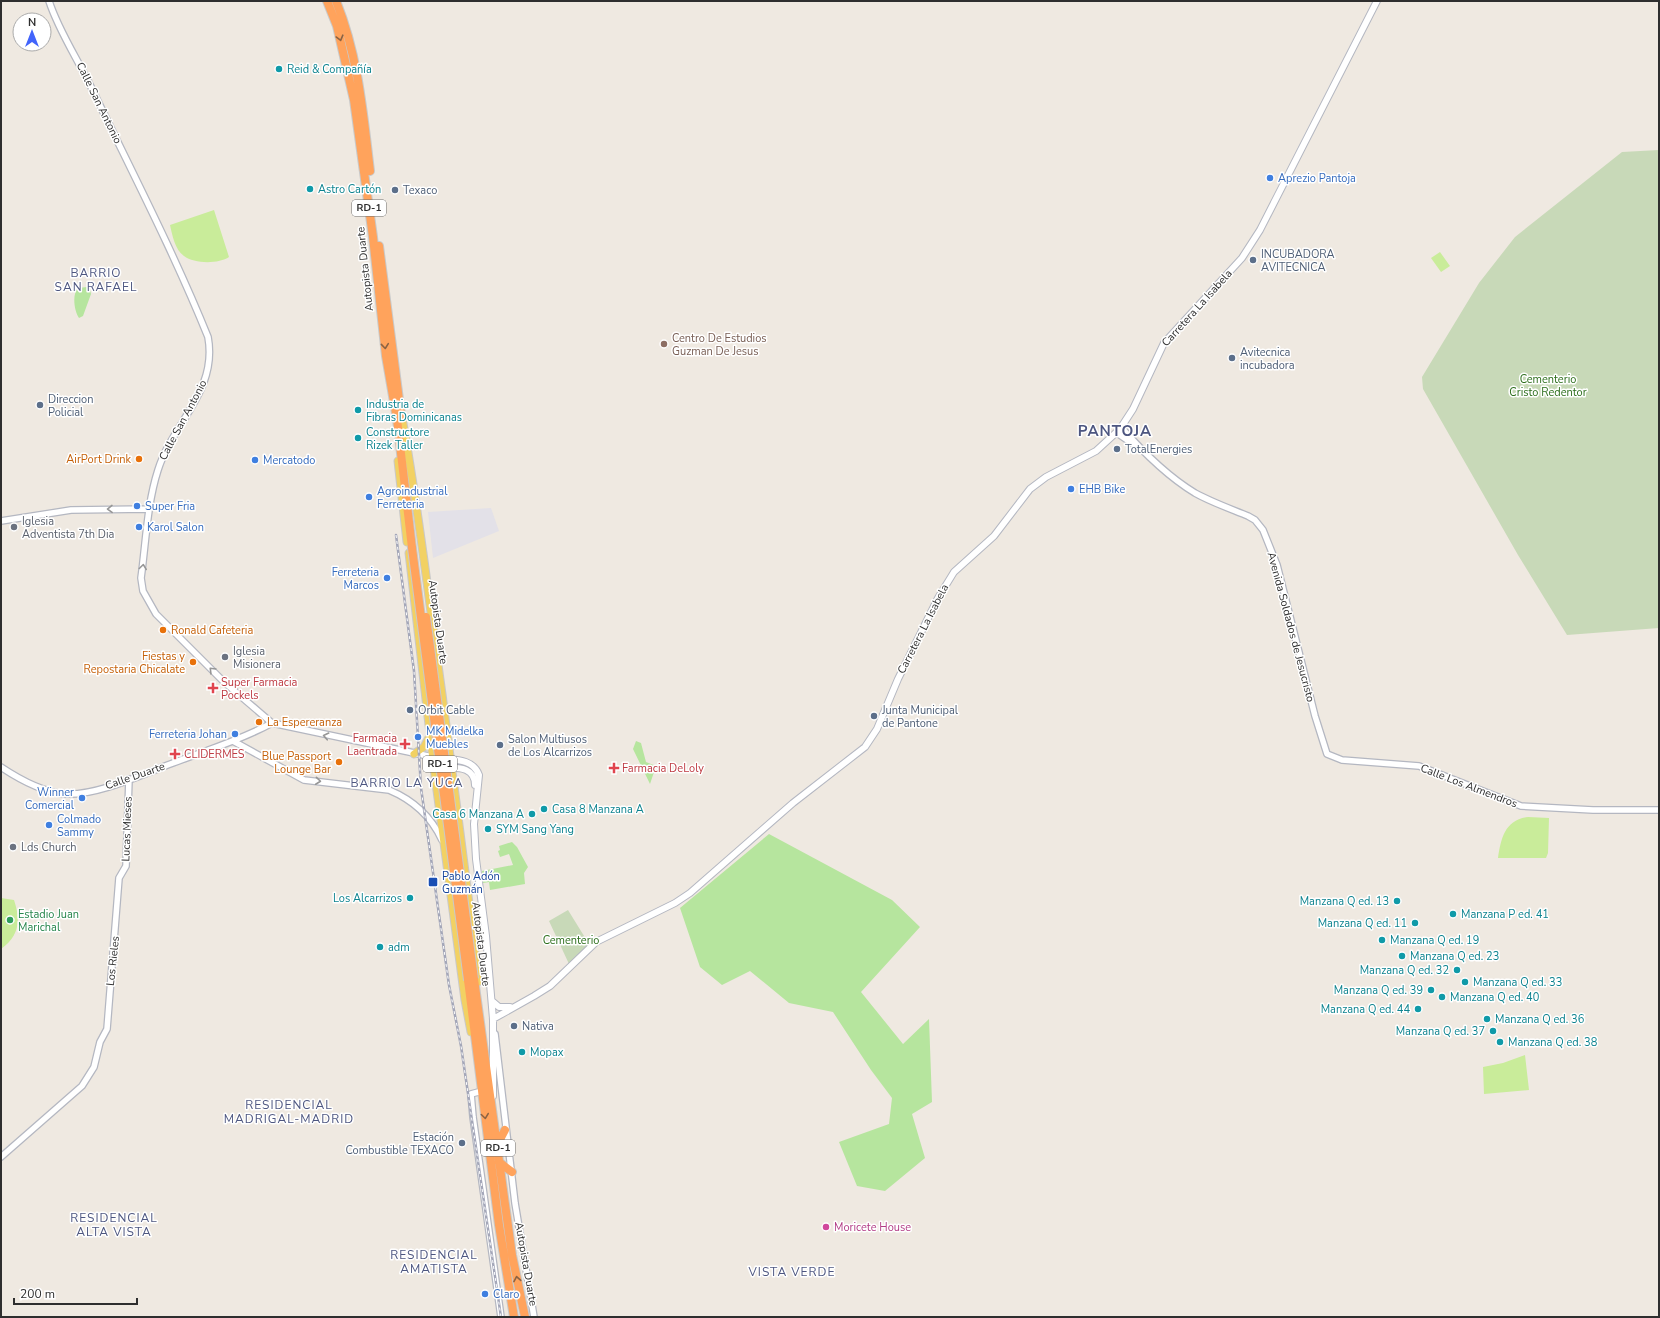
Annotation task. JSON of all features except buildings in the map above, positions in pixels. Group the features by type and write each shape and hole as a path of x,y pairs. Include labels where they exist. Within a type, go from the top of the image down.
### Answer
{"highway":[{"name":"Autopista Duarte","path":"327,1 337,26 354,100 372,230 386,356 399,419"},
{"name":"Autopista Duarte","path":"336,1 346,23 361,100 415,548 471,980 494,1116 512,1255 525,1317"},
{"name":"RD-1","path":"471,980 480,1077"},
{"name":"Autopista Duarte","path":"480,1077 499,1226 514,1317"},
{"path":"497,1145 505,1130"},
{"path":"499,1162 512,1172"}],"main road":[{"name":"Carretera La Isabela","path":"493,1018 550,986 596,942 675,903 690,893 793,803 858,754 877,728 898,679 938,598 954,572 994,536 1030,489 1046,477 1096,451 1117,433 1133,409 1164,343 1231,270 1251,244 1308,138 1377,1"},
{"path":"399,419 413,478 450,749 448,759 452,767 457,802 480,999 485,1064"},
{"path":"399,419 399,479 430,736 465,1000 480,1077"},
{"path":"425,694 430,702 435,703 440,701 442,693"},
{"path":"414,754 424,747 430,736"},
{"path":"433,757 470,763 477,770 478,775 474,824 476,859 486,936 492,1011"},
{"path":"434,768 448,759"},
{"path":"434,768 452,767 469,771 475,780 470,824 472,852 493,1018 494,1116"},
{"path":"439,805 441,800 454,798 457,802"},
{"path":"492,1001 499,1007 512,1008"},
{"path":"492,1011 512,1008"}],"street":[{"name":"Calle San Antonio","path":"49,1 52,12 79,61 177,266 208,337 210,357 206,378 194,404 169,442 157,471 149,509 141,584 146,598 161,618 217,675 272,723"},
{"name":"Avenida Soldados de Jesucristo","path":"1122,427 1139,447"},
{"name":"Avenida Soldados de Jesucristo","path":"1117,433 1139,447 1185,487 1196,494 1248,516 1255,520 1263,530 1276,565 1315,716 1328,754"},
{"path":"1,522 70,510 149,509"},
{"path":"272,723 433,757"},
{"name":"Calle Duarte","path":"1,767 11,774 48,791 72,794 116,784 233,741 272,723"},
{"path":"233,741 304,780 389,790 401,795 430,818 445,846"},
{"name":"Calle Los Almendros","path":"1328,754 1342,760 1384,762 1419,766 1521,806 1593,810 1659,810"},
{"name":"Lucas Mieses","path":"119,878 126,866 129,779"},
{"name":"Los Rieles","path":"1,1157 82,1086 94,1067 100,1042 107,1029 119,878"},
{"path":"493,1018 505,1130 512,1172 515,1203 534,1317"},
{"path":"482,1091 471,1094 473,1118 501,1317"}],"shaded area":[{"path":"491,508 499,531 433,558 428,512"}],"green space":[{"name":"Cementerio Cristo Redentor","path":"1659,150 1659,628 1567,635 1518,555 1423,389 1422,377 1479,283 1515,237 1622,152"},
{"path":"214,210 229,257 213,262 200,262 188,259 178,250 174,242 170,225"},
{"path":"1440,252 1450,266 1441,272 1431,258"},
{"path":"87,287 91,294 83,316 79,318 75,307 75,294 78,288"},
{"path":"636,741 641,743 646,762 656,766 650,784 633,749"},
{"path":"1528,817 1549,818 1548,853 1546,858 1498,858 1503,837 1509,826 1520,819"},
{"path":"769,834 892,900 920,927 861,992 903,1044 929,1019 932,1102 912,1114 925,1158 885,1191 857,1186 839,1142 889,1124 892,1098 871,1070 833,1012 789,1003 750,971 722,985 700,967 680,908"},
{"path":"512,842 517,847 528,867 524,873 525,884 490,890 489,882 483,883 482,871 513,865 509,854 500,857 498,851 500,850 499,846"},
{"name":"Estadio Juan Marichal","path":"1,898 14,900 18,921 17,928 12,939 1,949"},
{"name":"Cementerio","path":"568,910 589,944 569,964 549,921"},
{"path":"1525,1055 1529,1090 1484,1094 1483,1067 1503,1063"}],"railway":[{"path":"396,535 414,671 421,788 449,985 461,1046 501,1317"}],"place":[{"name":"Reid & Compañía","path":"279,69"},
{"name":"Aprezio Pantoja","path":"1270,178"},
{"name":"Astro Cartón","path":"310,189"},
{"name":"Texaco","path":"395,190"},
{"name":"INCUBADORA AVITECNICA","path":"1253,260"},
{"name":"Centro De Estudios Guzman De Jesus","path":"664,344"},
{"name":"Avitecnica incubadora","path":"1232,358"},
{"name":"Direccion Policial","path":"40,405"},
{"name":"Industria de Fibras Dominicanas","path":"358,410"},
{"name":"Constructore Rizek Taller","path":"358,438"},
{"name":"TotalEnergies","path":"1117,449"},
{"name":"AirPort Drink","path":"139,459"},
{"name":"Mercatodo","path":"255,460"},
{"name":"EHB Bike","path":"1071,489"},
{"name":"Agroindustrial Ferreteria","path":"369,497"},
{"name":"Super Fria","path":"137,506"},
{"name":"Iglesia Adventista 7th Dia","path":"14,527"},
{"name":"Karol Salon","path":"139,527"},
{"name":"Ferreteria Marcos","path":"387,578"},
{"name":"Ronald Cafeteria","path":"163,630"},
{"name":"Iglesia Misionera","path":"225,657"},
{"name":"Fiestas y Repostaria Chicalate","path":"193,662"},
{"name":"Super Farmacia Pockels","path":"213,688"},
{"name":"Orbit Cable","path":"410,710"},
{"name":"Junta Municipal de Pantone","path":"874,716"},
{"name":"La Espereranza","path":"259,722"},
{"name":"Ferreteria Johan","path":"235,734"},
{"name":"MK Midelka Muebles","path":"418,737"},
{"name":"Farmacia Laentrada","path":"405,744"},
{"name":"Salon Multiusos de Los Alcarrizos","path":"500,745"},
{"name":"CLIDERMES","path":"175,754"},
{"name":"Blue Passport Lounge Bar","path":"339,762"},
{"name":"Farmacia DeLoly","path":"614,768"},
{"name":"Winner Comercial","path":"82,798"},
{"name":"Casa 8 Manzana A","path":"544,809"},
{"name":"Casa 6 Manzana A","path":"532,814"},
{"name":"Colmado Sammy","path":"49,825"},
{"name":"SYM Sang Yang","path":"488,829"},
{"name":"Lds Church","path":"13,847"},
{"name":"Pablo Adón Guzmán","path":"433,882"},
{"name":"Los Alcarrizos","path":"410,898"},
{"name":"Manzana Q ed. 13","path":"1397,901"},
{"name":"Manzana P ed. 41","path":"1453,914"},
{"name":"Estadio Juan Marichal","path":"10,920"},
{"name":"Manzana Q ed. 11","path":"1415,923"},
{"name":"Manzana Q ed. 19","path":"1382,940"},
{"name":"adm","path":"380,947"},
{"name":"Manzana Q ed. 23","path":"1402,956"},
{"name":"Manzana Q ed. 32","path":"1457,970"},
{"name":"Manzana Q ed. 33","path":"1465,982"},
{"name":"Manzana Q ed. 39","path":"1431,990"},
{"name":"Manzana Q ed. 40","path":"1442,997"},
{"name":"Manzana Q ed. 44","path":"1418,1009"},
{"name":"Manzana Q ed. 36","path":"1487,1019"},
{"name":"Nativa","path":"514,1026"},
{"name":"Manzana Q ed. 37","path":"1493,1031"},
{"name":"Manzana Q ed. 38","path":"1500,1042"},
{"name":"Mopax","path":"522,1052"},
{"name":"Estación Combustible TEXACO","path":"462,1143"},
{"name":"Moricete House","path":"826,1227"},
{"name":"Claro","path":"485,1294"}],"district":[{"name":"BARRIO SAN RAFAEL","path":"96,280"},
{"name":"PANTOJA","path":"1115,431"},
{"name":"BARRIO LA YUCA","path":"407,783"},
{"name":"RESIDENCIAL MADRIGAL-MADRID","path":"289,1112"},
{"name":"RESIDENCIAL ALTA VISTA","path":"114,1225"},
{"name":"RESIDENCIAL AMATISTA","path":"434,1262"},
{"name":"VISTA VERDE","path":"792,1272"}]}
